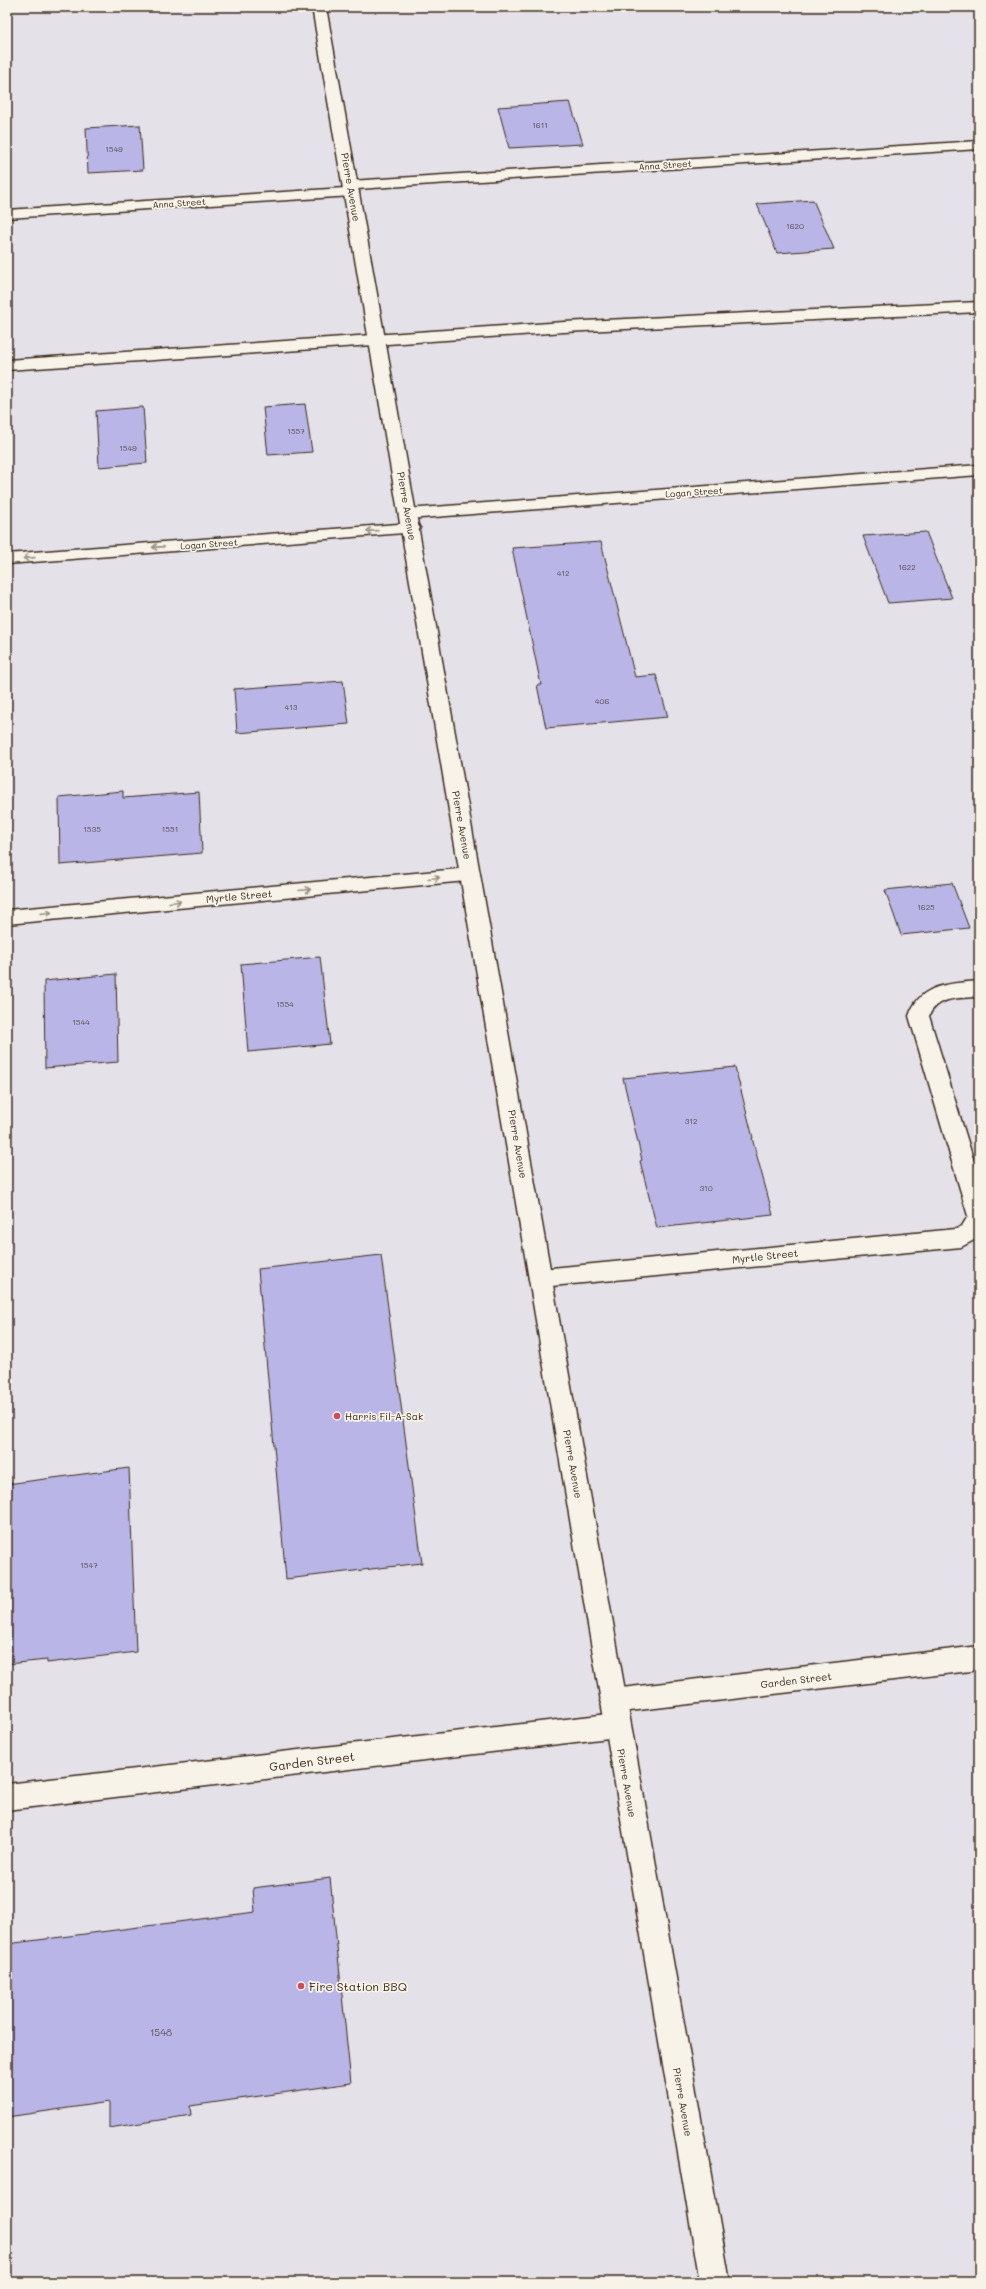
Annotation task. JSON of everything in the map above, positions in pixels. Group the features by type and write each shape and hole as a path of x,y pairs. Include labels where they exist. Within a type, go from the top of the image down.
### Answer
{"street":[{"name":"Pierre Avenue","path":"319,7 715,2282"},
{"name":"Anna Street","path":"7,214 351,188 979,145"},
{"path":"7,366 564,327 979,307"},
{"name":"Logan Street","path":"7,559 979,470"},
{"name":"Myrtle Street","path":"7,917 470,875"},
{"name":"Myrtle Street","path":"541,1278 961,1238 970,1232 978,1220 919,1016 921,1007 930,998 944,993 979,989"},
{"name":"Garden Street","path":"7,1797 615,1713 979,1658"}],"building":[{"path":"570,102 583,144 509,148 498,107"},
{"path":"140,125 143,170 88,173 86,128"},
{"path":"813,200 834,249 777,253 757,204"},
{"path":"305,404 312,452 268,455 263,407"},
{"path":"143,407 147,463 99,467 96,411"},
{"path":"926,532 952,598 888,603 863,536"},
{"path":"601,542 635,677 656,675 668,717 546,728 537,685 541,685 512,548"},
{"path":"343,681 349,724 237,733 234,689"},
{"path":"123,791 123,798 199,792 202,853 60,865 59,797"},
{"path":"952,883 969,928 901,935 885,890"},
{"path":"320,957 330,1044 248,1052 241,964"},
{"path":"116,974 118,1062 45,1068 44,981"},
{"path":"735,1067 773,1215 657,1228 640,1161 642,1160 623,1078"},
{"name":"Harris Fil-A-Sak","path":"381,1255 422,1563 286,1579 258,1269"},
{"path":"129,1468 136,1652 47,1663 47,1660 7,1664 7,1484"},
{"path":"330,1878 351,2083 190,2106 191,2115 109,2128 109,2102 7,2117 7,1944 255,1912 253,1888"}],"place":[{"name":"Harris Fil-A-Sak","path":"337,1416"},
{"name":"Fire Station BBQ","path":"301,1986"}]}
